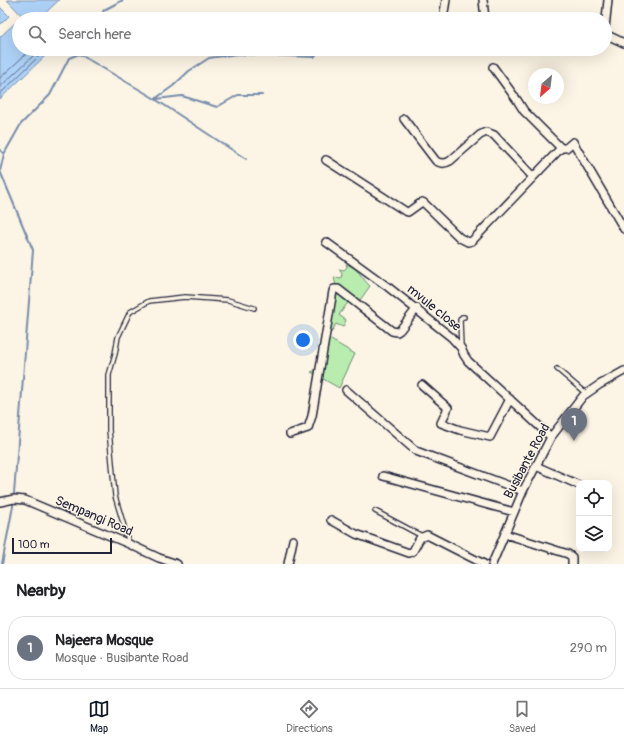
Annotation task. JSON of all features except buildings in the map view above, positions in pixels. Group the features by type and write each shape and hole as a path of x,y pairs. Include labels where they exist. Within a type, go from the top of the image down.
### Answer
{"street":[{"path":"444,12 446,0"},
{"path":"483,0 484,12"},
{"path":"607,12 608,0"},
{"path":"612,37 624,43"},
{"path":"493,67 524,111 561,148"},
{"path":"404,119 436,161 440,163 446,164 480,135 486,132 494,136 533,177"},
{"path":"326,160 408,212 424,202 460,238 468,242 472,241 561,148 566,148 573,142 624,229"},
{"name":"mvule close","path":"326,242 417,308 455,340 468,361 551,437"},
{"path":"290,434 308,428 312,416 334,289 338,289 392,331 396,332 400,330 417,308"},
{"name":"Busibante Road","path":"492,564 523,491 551,437 583,396 624,371"},
{"path":"422,385 448,408 441,423 460,430 490,437 510,399"},
{"path":"346,390 416,451 523,491"},
{"path":"536,466 576,484"},
{"path":"383,476 514,512"},
{"name":"Sempangi Road","path":"0,502 25,500 129,544 158,561 177,564"},
{"path":"331,520 356,534 409,554 413,551 422,536 427,535 484,564"},
{"path":"505,534 568,554 572,557 572,564"},
{"path":"288,564 293,540"}],"lane":[{"path":"129,544 115,496 109,430 109,375 118,337 130,312 149,301 186,297 228,300 254,308"},
{"path":"461,348 460,320 464,317"},
{"path":"558,369 584,392 583,396"},
{"path":"375,511 422,536"}],"green space":[{"path":"346,264 354,268 370,286 358,303 336,286 334,277 341,278 342,274 339,269 344,270 347,267"},
{"path":"336,291 349,301 339,315 346,320 343,327 336,324 331,333 330,332"},
{"path":"326,337 355,354 339,388 311,372 317,370"}],"water":[{"path":"7,0 59,0 46,12 18,12"},
{"path":"0,7 9,16 0,25"},
{"path":"12,26 12,56 45,56 0,99 0,37"}],"waterway":[{"path":"103,12 104,10 123,0"},
{"path":"2,564 13,506 33,250 0,171 4,154 21,124 50,95 69,58 74,56"},
{"path":"82,56 152,97 246,159"},
{"path":"155,99 173,86 189,71 209,58 223,56"},
{"path":"288,56 315,56"},
{"path":"156,99 182,96 217,107 238,95 262,95"},
{"path":"0,150 4,154"}],"place":[{"name":"Najeera Mosque","path":"574,441"}]}
